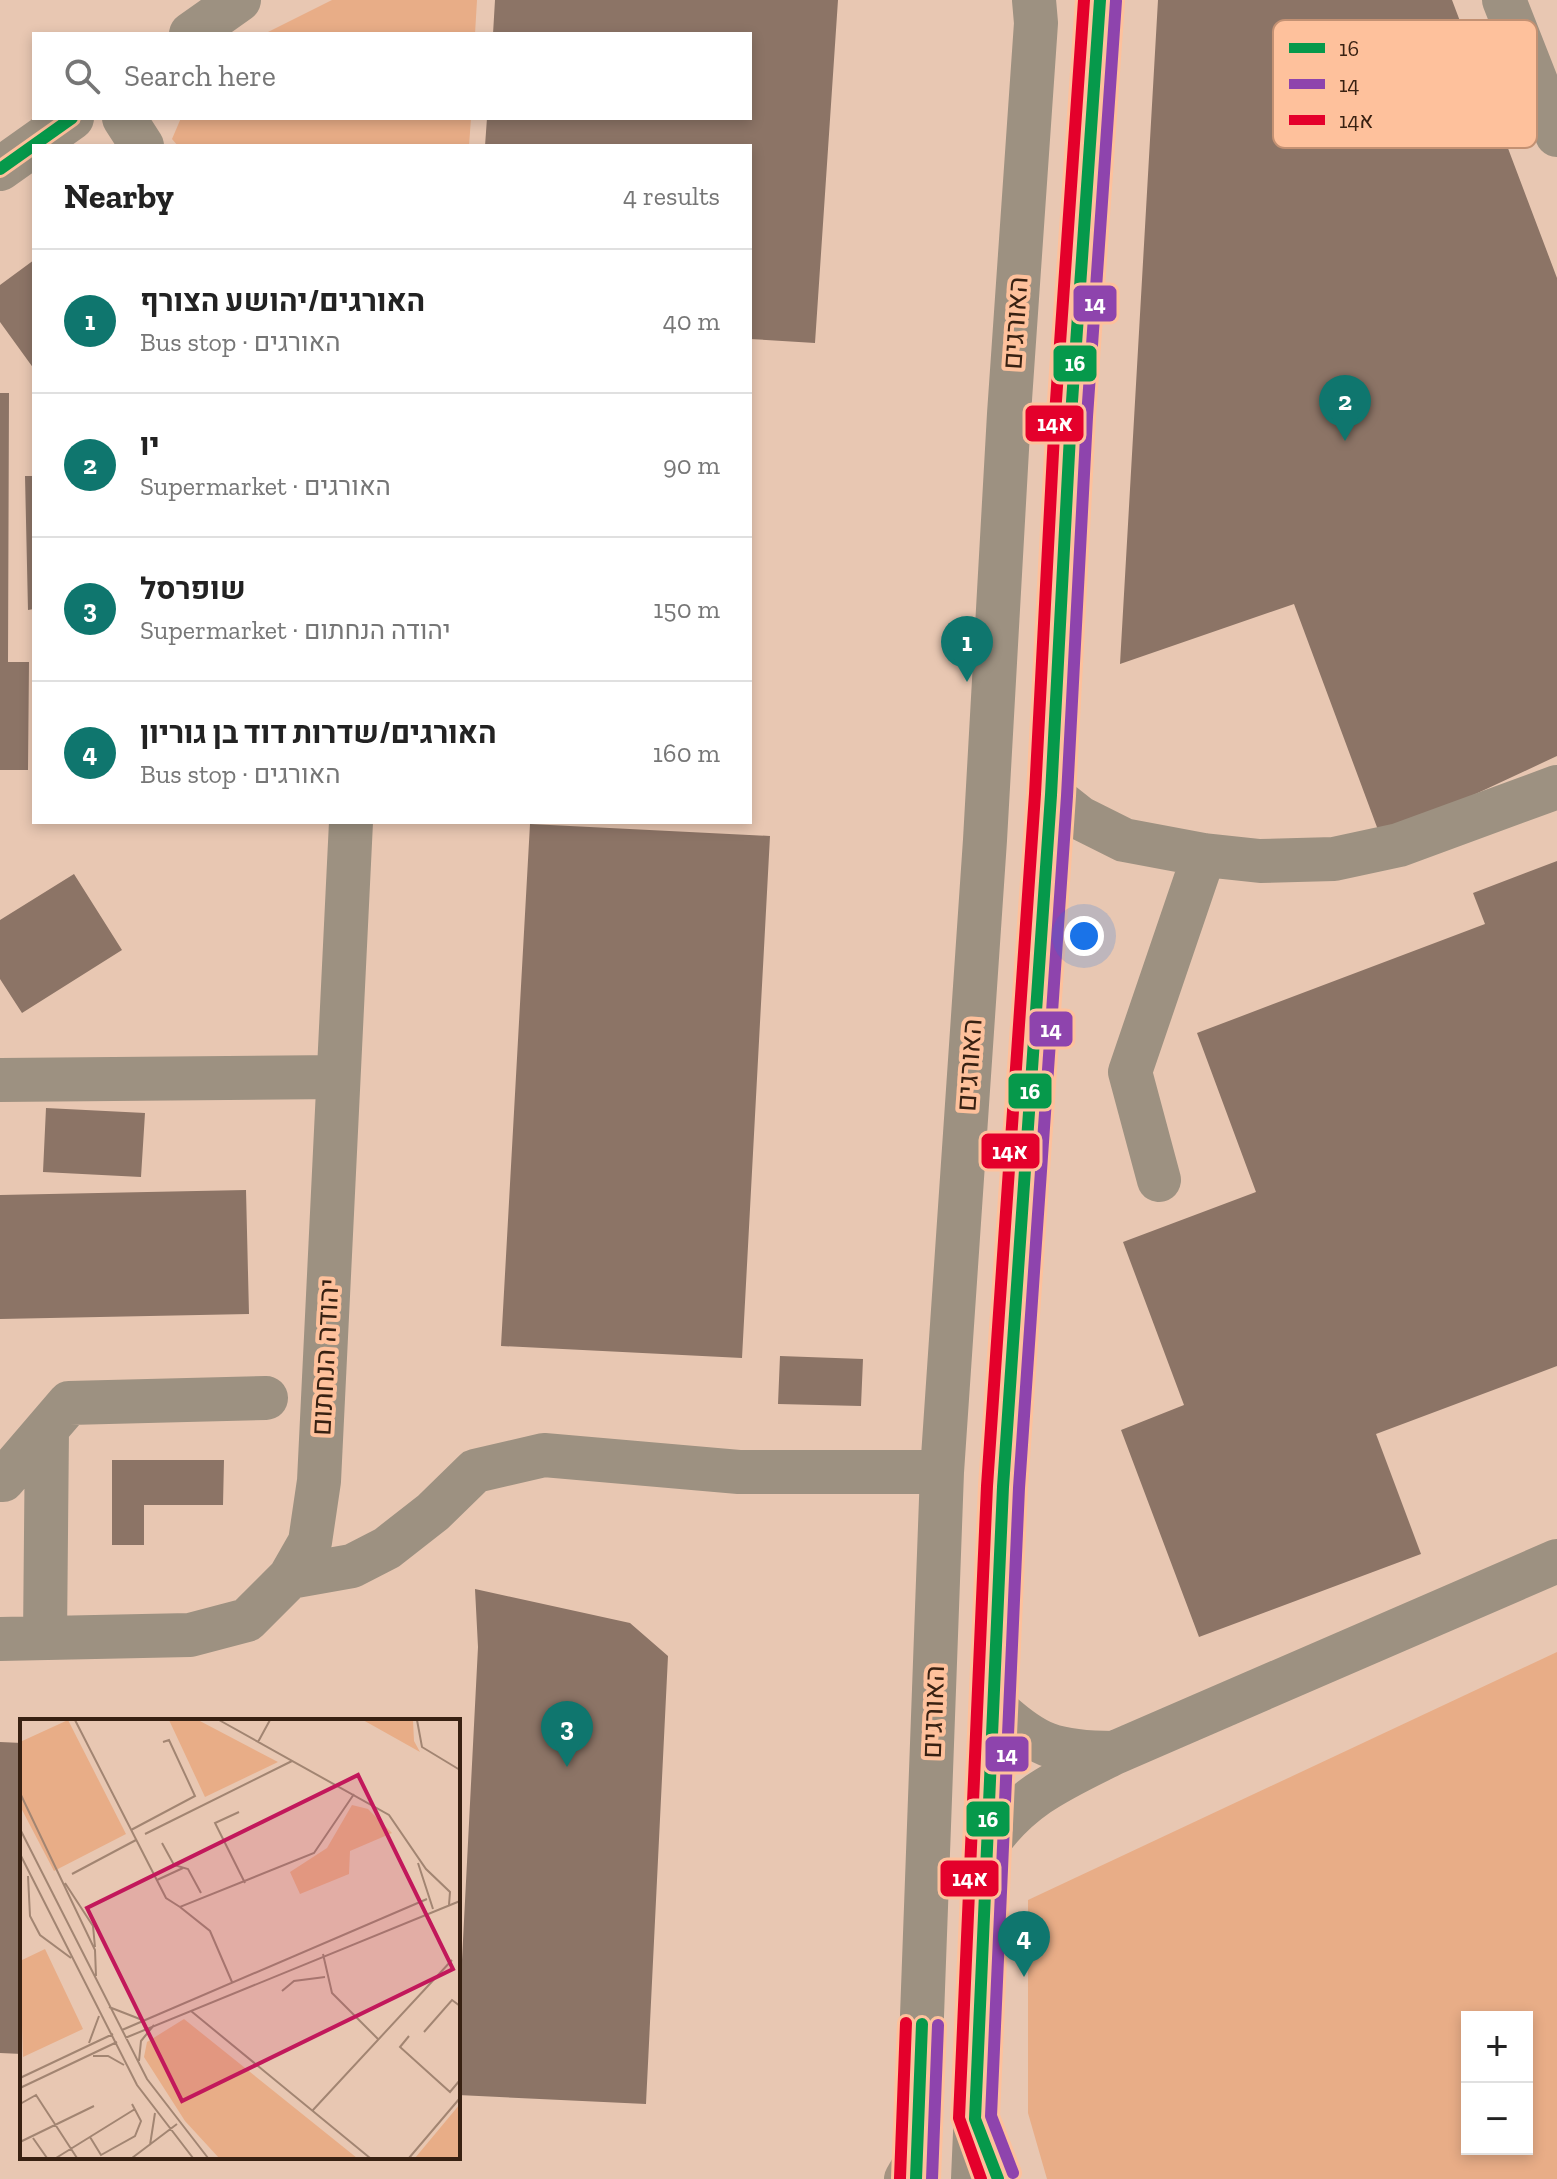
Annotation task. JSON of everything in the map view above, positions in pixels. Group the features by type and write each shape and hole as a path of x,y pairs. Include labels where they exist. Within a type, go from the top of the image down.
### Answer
{"main road":[{"path":"975,2119 998,2179"}],"street":[{"path":"194,32 239,0"},
{"name":"האורגים","path":"913,2173 942,1472 986,824 1009,414 1036,23 1034,0"},
{"name":"האורגים","path":"973,2179 1003,1487 1051,795 1071,416 1100,0"},
{"path":"1504,0 1512,20"},
{"path":"1537,84 1557,135"},
{"path":"35,144 69,120"},
{"path":"125,120 141,144"},
{"path":"0,169 32,146"},
{"path":"1051,795 1080,818 1124,840 1204,855 1260,861 1334,859 1399,845 1557,787"},
{"name":"יהודה הנחתום","path":"0,1639 190,1635 247,1620 290,1577 310,1542 319,1481 351,824"},
{"path":"1044,887 1081,857 1124,840"},
{"path":"1159,1180 1130,1072 1204,855"},
{"path":"0,1080 338,1077"},
{"path":"0,1480 69,1403 266,1398"},
{"path":"45,1638 47,1429"},
{"path":"290,1577 352,1566 399,1539 433,1512 475,1471 544,1455 739,1472 942,1472"},
{"path":"987,1845 1010,1815 1028,1799 1114,1753 1557,1561"},
{"path":"992,1705 1026,1734 1048,1745 1072,1753 1114,1753"}],"shaded area":[{"path":"332,0 477,0 475,32 268,32"},
{"path":"180,120 471,120 469,144 176,144 172,139"},
{"path":"1557,1652 1557,2179 1047,2179 1028,2113 1028,1900"}],"building":[{"path":"495,0 838,0 815,343 752,339 752,144 485,144 487,120 752,120 752,32 493,32"},
{"path":"1158,0 1452,0 1460,20 1273,20 1273,148 1508,148 1557,278 1557,756 1381,838 1294,604 1120,664"},
{"path":"32,261 32,366 0,322 0,285"},
{"path":"0,393 9,393 8,662 29,662 28,770 0,770"},
{"path":"25,476 32,476 32,609 28,610"},
{"path":"530,824 770,836 742,1358 501,1346"},
{"path":"1557,861 1557,1366 1376,1434 1421,1554 1199,1637 1121,1430 1184,1405 1123,1242 1256,1192 1197,1033 1485,924 1473,893"},
{"path":"74,874 122,950 22,1013 0,979 0,920"},
{"path":"46,1108 145,1113 141,1177 43,1172"},
{"path":"246,1190 249,1314 0,1319 0,1195"},
{"path":"780,1356 863,1359 861,1406 778,1404"},
{"path":"112,1460 224,1460 223,1505 144,1505 144,1545 112,1545"},
{"path":"475,1589 630,1623 668,1656 646,2104 460,2095 460,1999 478,1647"},
{"path":"0,1742 20,1743 20,2054 0,2053"}],"transit line":[{"name":"14א","path":"981,2179 959,2118 987,1486 1035,794 1055,415 1084,0"},
{"name":"16","path":"998,2179 975,2119 1003,1487 1051,795 1071,416 1100,0"},
{"name":"14","path":"1013,2173 991,2116 1019,1488 1067,796 1087,417 1116,1"},
{"name":"16","path":"35,144 69,120"},
{"name":"16","path":"0,169 32,146"},
{"name":"14א","path":"900,2178 906,2023"},
{"name":"16","path":"916,2179 922,2024"},
{"name":"14","path":"932,2179 938,2025"}],"place":[{"name":"יו","path":"1345,441"},
{"name":"האורגים/יהושע הצורף","path":"967,682"},
{"name":"שופרסל","path":"567,1767"},
{"name":"האורגים/שדרות דוד בן גוריון","path":"1024,1977"}]}
